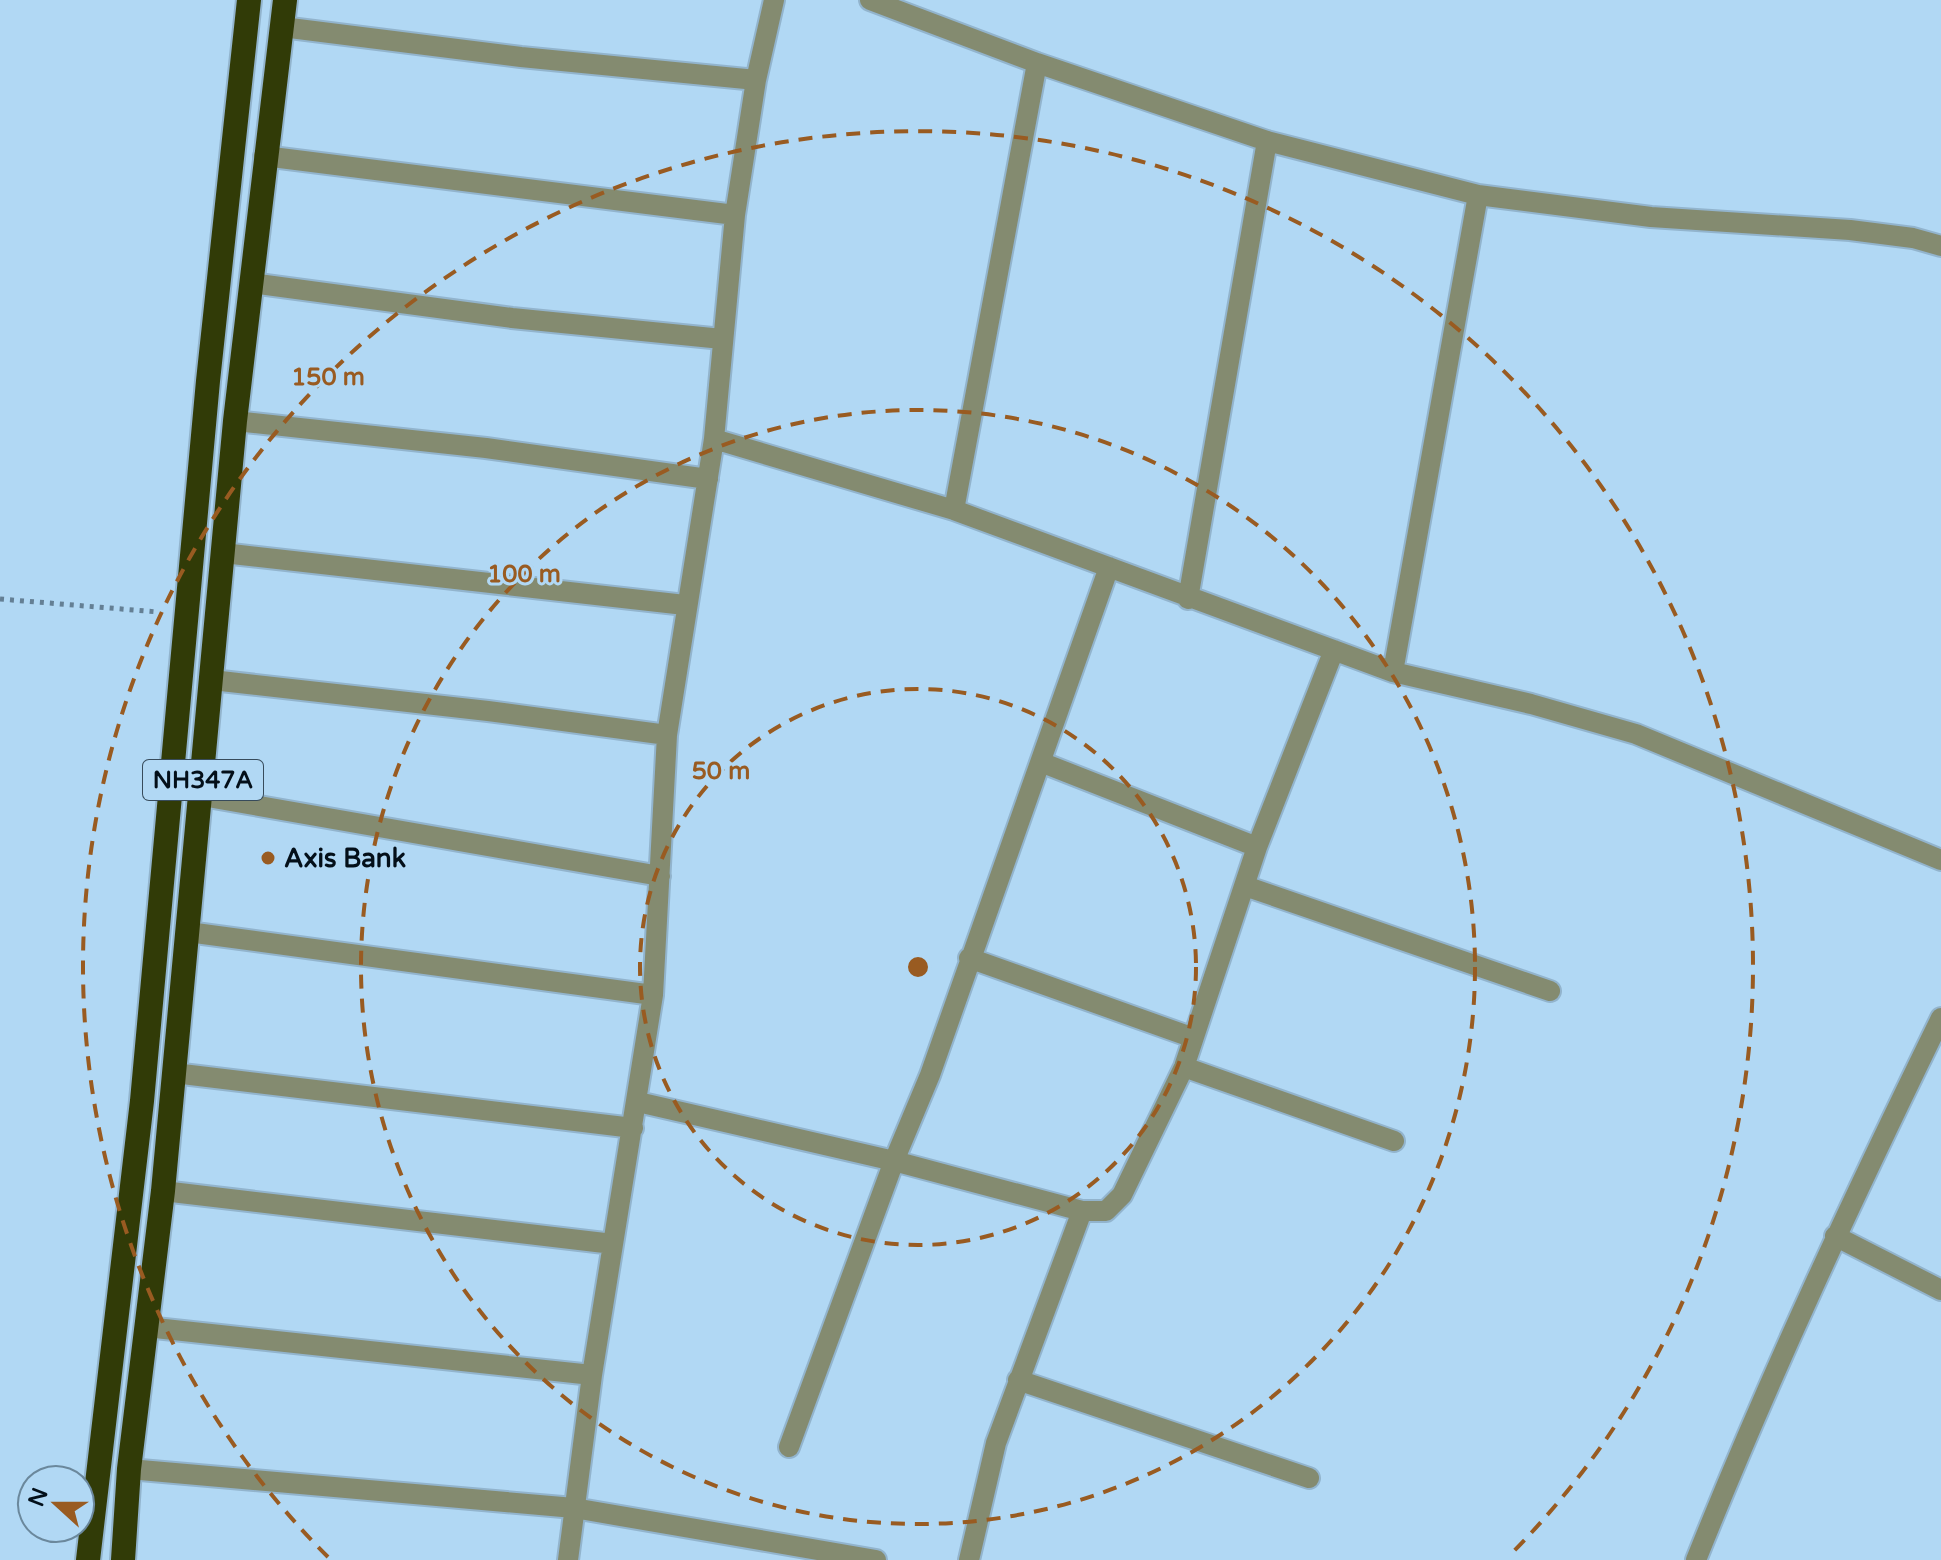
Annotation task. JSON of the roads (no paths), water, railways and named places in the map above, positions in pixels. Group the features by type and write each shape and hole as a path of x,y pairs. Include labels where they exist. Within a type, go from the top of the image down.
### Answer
{"highway":[{"name":"NH347A","path":"88,1560 142,1101 249,0"},
{"name":"NH347A","path":"123,1560 129,1469 163,1191 202,796 235,421 264,156 285,0"}],"street":[{"path":"568,1560 592,1375 653,995 667,735 685,605 714,439 735,215 756,80 774,0"},
{"path":"870,0 1037,63 1267,141 1478,195 1651,217 1850,230 1913,238 1941,246"},
{"path":"282,27 521,57 756,80"},
{"path":"954,510 1037,63"},
{"path":"1188,599 1267,141"},
{"path":"264,156 735,215"},
{"path":"1393,672 1478,195"},
{"path":"251,283 512,318 722,339"},
{"path":"235,421 486,448 708,479"},
{"path":"714,439 954,510 1188,599 1393,672 1531,704 1636,734 1941,860"},
{"path":"223,553 685,605"},
{"path":"789,1447 894,1161 935,1062 969,958 1043,763 1109,567"},
{"path":"638,1102 894,1161 1082,1211 1106,1211 1122,1195 1184,1067 1191,1037 1257,847 1334,650"},
{"path":"212,680 667,735"},
{"path":"1043,763 1257,847"},
{"path":"202,796 660,876"},
{"path":"1245,886 1550,991"},
{"path":"188,932 653,995"},
{"path":"969,958 1191,1037"},
{"path":"1696,1560 1752,1419 1835,1236 1939,1027"},
{"path":"1184,1067 1394,1141"},
{"path":"174,1073 633,1128"},
{"path":"163,1191 613,1244"},
{"path":"969,1560 996,1443 1082,1211"},
{"path":"1835,1236 1941,1290"},
{"path":"146,1327 592,1375"},
{"path":"1018,1380 1309,1478"},
{"path":"129,1469 574,1508 876,1560"}],"place":[{"name":"Axis Bank","path":"268,858"}]}
